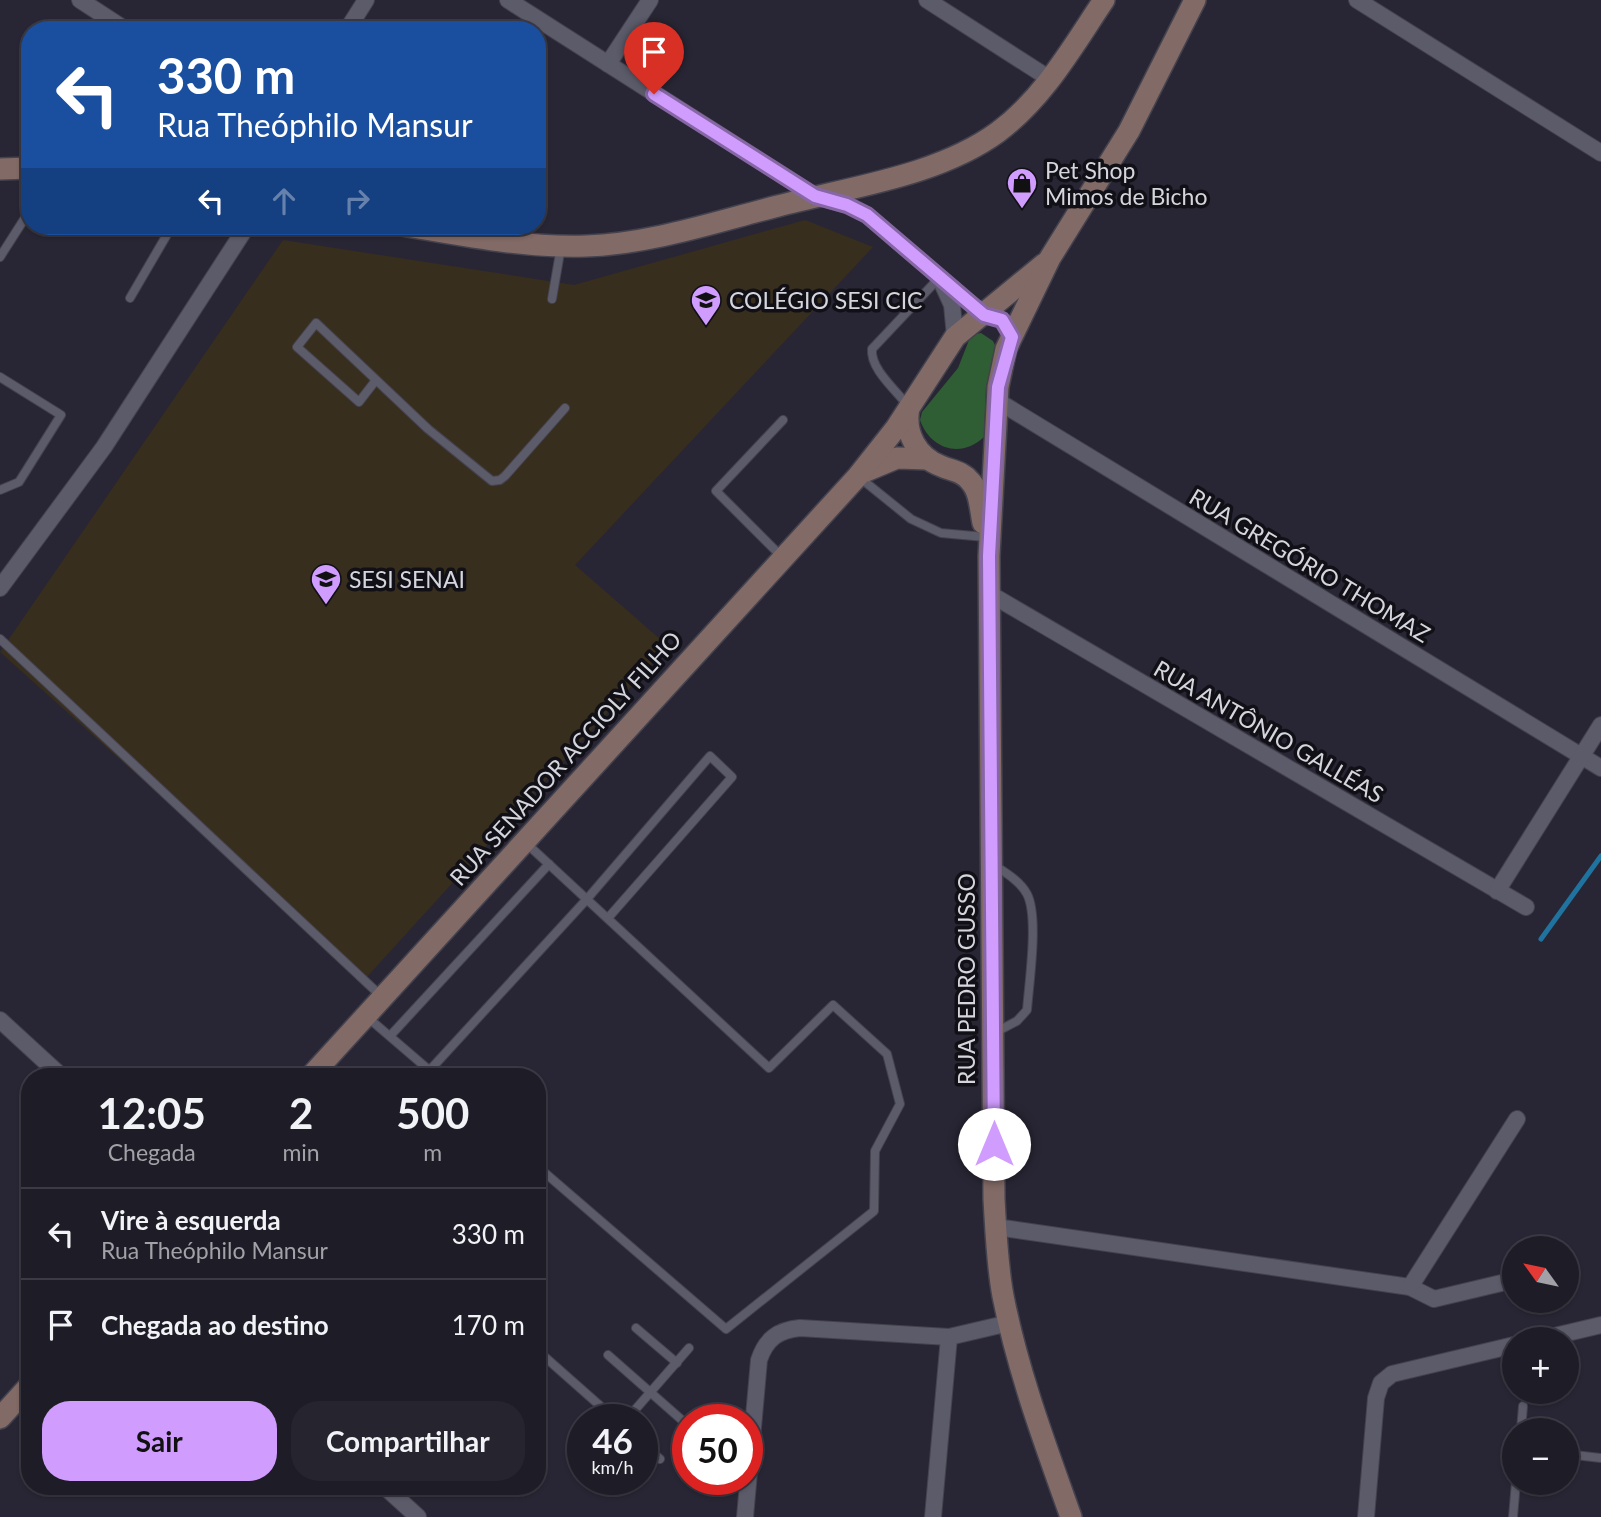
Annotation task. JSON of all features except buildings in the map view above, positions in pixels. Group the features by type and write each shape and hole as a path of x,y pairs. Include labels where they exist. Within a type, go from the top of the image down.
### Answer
{"main road":[{"path":"479,235 561,247 632,242 952,159 1000,131 1022,111 1050,79 1104,0"},
{"name":"RUA PEDRO GUSSO","path":"1071,1517 1035,1416 1009,1324 999,1274 996,1227 990,594 987,546 996,400 1000,369 1012,337 1050,258 1124,140 1195,0"},
{"path":"0,169 21,168"},
{"name":"RUA PEDRO GUSSO","path":"909,408 955,337 1050,258"},
{"path":"984,315 1002,320 1012,337"},
{"path":"909,408 907,419 912,440 928,459"},
{"name":"RUA SENADOR ACCIOLY FILHO","path":"318,1068 858,476 909,408"},
{"path":"953,469 977,467 994,455"},
{"name":"RUA SENADOR ACCIOLY FILHO","path":"858,476 897,458 928,459"},
{"name":"RUA PEDRO GUSSO","path":"928,459 953,469 974,484 987,546"},
{"path":"0,1418 21,1395"}],"street":[{"path":"79,0 112,21"},
{"path":"353,21 366,0"},
{"path":"508,0 541,21"},
{"path":"608,64 650,0"},
{"path":"927,0 1050,79"},
{"path":"1357,0 1601,153"},
{"path":"546,24 815,196 847,205 867,215 984,315"},
{"path":"0,588 104,447 241,235"},
{"path":"939,278 952,305 955,337"},
{"name":"RUA GREGÓRIO THOMAZ","path":"996,400 1601,768"},
{"name":"RUA ANTÔNIO GALLÉAS","path":"990,594 1526,907"},
{"path":"1497,891 1601,725"},
{"path":"0,1020 52,1068"},
{"path":"1410,1287 1517,1119"},
{"path":"996,1227 1410,1287 1434,1299 1502,1283"},
{"path":"745,1517 759,1360 769,1339 779,1333 800,1328 949,1336 1009,1324"},
{"path":"1579,1330 1601,1325"},
{"path":"933,1517 949,1336"},
{"path":"1366,1517 1376,1398 1381,1383 1392,1374 1502,1348"},
{"path":"394,1495 418,1517"}],"lane":[{"path":"0,257 21,223"},
{"path":"130,298 167,235"},
{"path":"552,299 561,247"},
{"path":"909,408 877,368 871,358 872,349 939,278"},
{"path":"376,380 359,402 297,347 316,323 428,429 492,481 500,480 565,408"},
{"path":"0,377 61,415 19,482 0,490"},
{"path":"783,420 716,491 783,558"},
{"path":"858,476 911,519 941,533 987,546"},
{"path":"0,639 383,998"},
{"path":"436,1068 710,756 732,778 608,918"},
{"path":"525,842 769,1068 833,1004 887,1054 900,1104 875,1151 874,1211 726,1329 546,1174"},
{"path":"992,863 1017,881 1027,895 1033,916 1027,1010 1017,1021 993,1033"},
{"path":"390,1037 549,864"},
{"path":"366,1016 426,1068"},
{"path":"636,1328 677,1363"},
{"path":"640,1404 689,1348"},
{"path":"608,1355 672,1411"},
{"path":"546,1358 598,1404"},
{"path":"1522,1418 1523,1406"},
{"path":"1579,1455 1601,1458"},
{"path":"1513,1517 1515,1495"}],"shaded area":[{"name":"SESI SENAI","path":"805,220 873,247 575,565 668,646 365,979 0,652 283,240 574,285"}],"green space":[{"path":"981,333 993,341 997,349 986,387 984,437 966,448 947,448 931,438 925,430 920,420 922,412 958,368 971,335"}],"waterway":[{"path":"1541,939 1601,856"}],"place":[{"name":"Pet Shop Mimos de Bicho","path":"1022,210"},
{"name":"COLÉGIO SESI CIC","path":"706,327"},
{"name":"SESI SENAI","path":"326,606"}],"route":[{"path":"654,94 815,196 847,205 867,215 984,315 1002,320 1010,330 1012,337 1000,369 996,400 989,556 994,1144"}]}
